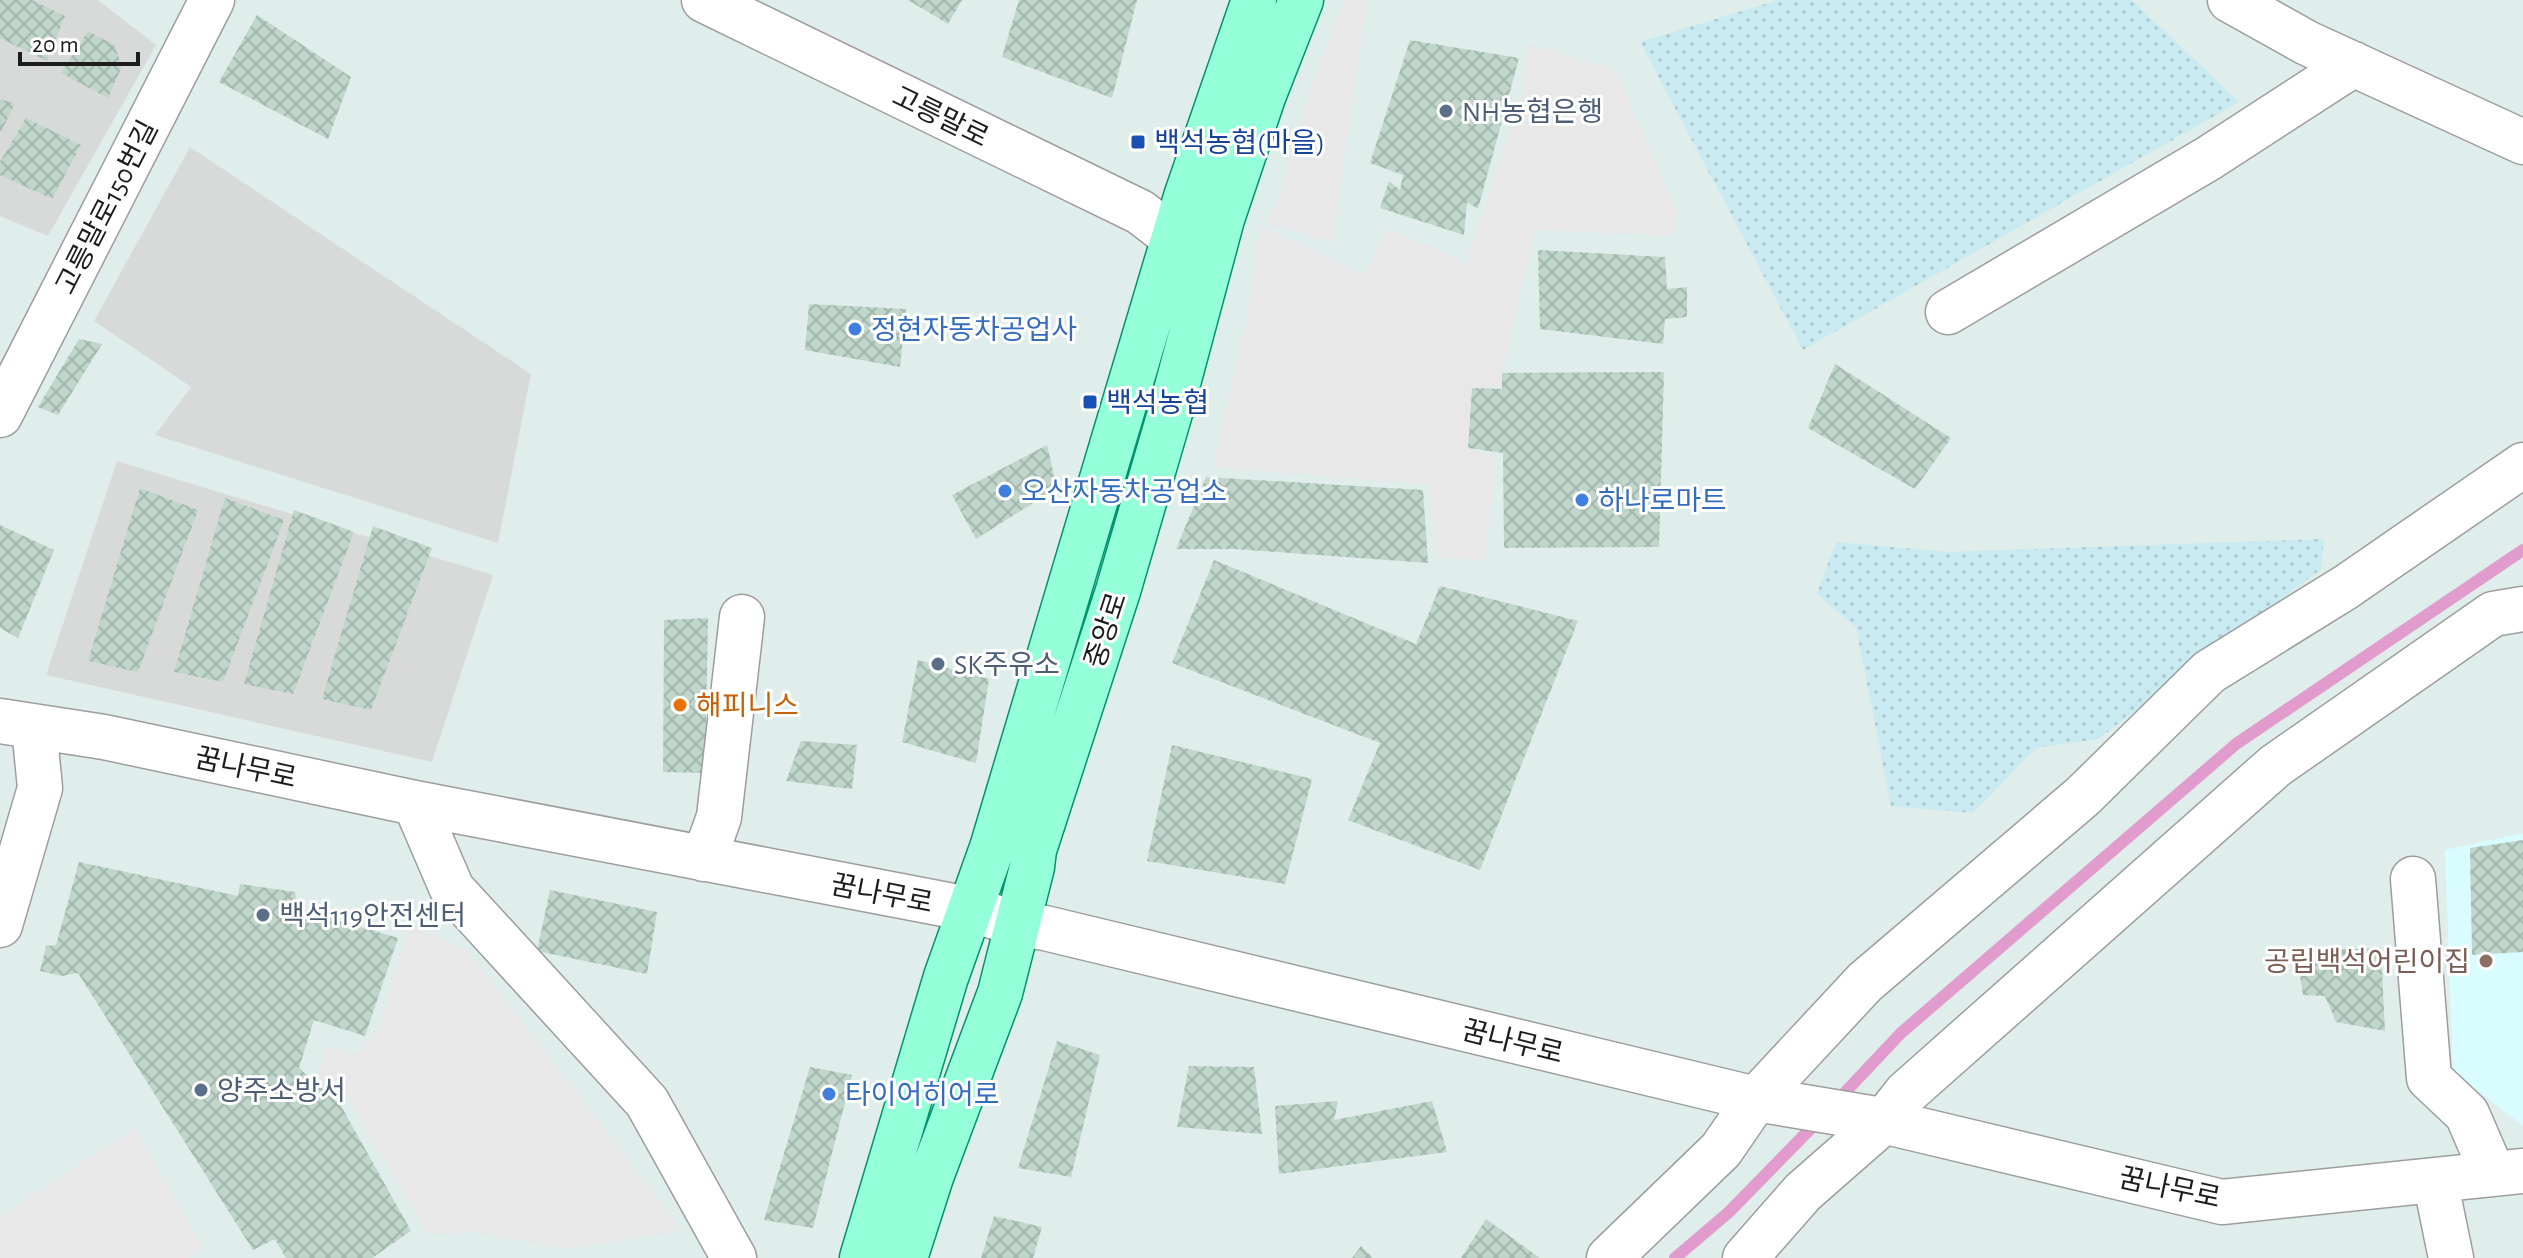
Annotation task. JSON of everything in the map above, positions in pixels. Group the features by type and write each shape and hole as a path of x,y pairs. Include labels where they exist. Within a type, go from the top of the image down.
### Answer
{"main road":[{"name":"중앙로","path":"862,1258 946,977 992,848 1174,238 1254,0"},
{"name":"중앙로","path":"905,1258 931,1177 1000,993 1034,850 1118,591 1170,413 1211,255 1263,97 1301,0"}],"street":[{"name":"고릉말로150번길","path":"0,415 212,0"},
{"name":"고릉말로","path":"704,0 1140,212 1174,238"},
{"path":"2230,0 2307,43 2523,142"},
{"path":"1948,312 2209,158 2354,64"},
{"path":"1609,1258 1721,1150 1756,1099 1865,982 2083,796 2209,672 2346,587 2523,465"},
{"path":"1745,1258 1772,1241 1803,1192 1877,1119 2275,766 2493,614 2523,609"},
{"path":"704,859 719,817 742,617"},
{"name":"꿈나무로","path":"17,724 104,737 415,803 969,909 1018,924 1060,931 1756,1099 1877,1119 2222,1202 2508,1173"},
{"path":"0,925 40,788 17,724"},
{"path":"415,803 452,889 647,1102 734,1258"},
{"path":"2413,879 2429,1078 2467,1114 2508,1173"},
{"path":"2435,1180 2451,1258"}],"shaded area":[{"path":"0,0 98,0 156,45 48,236 0,216"},
{"path":"1344,0 1367,0 1332,243 1267,223 1278,201 1311,86"},
{"path":"1778,0 2132,0 2239,102 1803,350 1640,42"},
{"path":"1527,44 1615,69 1677,212 1674,236 1535,230 1502,373 1502,389 1472,388 1468,448 1496,455 1485,560 1438,558 1429,485 1213,467 1246,321 1261,225 1364,275 1389,229 1466,263 1524,88"},
{"path":"190,147 531,374 498,543 155,435 191,387 94,321"},
{"path":"117,461 493,575 432,762 46,675"},
{"path":"2324,539 2321,569 2098,739 2036,748 1973,813 1891,806 1856,627 1817,594 1836,542 1947,552"},
{"name":"공립백석어린이집","path":"2523,833 2523,1126 2453,1071 2445,850"},
{"path":"410,925 466,949 682,1230 570,1249 474,1232 429,1235 343,1090 317,1076 327,1046 356,1055 379,1028"},
{"path":"135,1128 203,1248 187,1258 0,1258 0,1216"}],"building":[{"path":"0,0 32,0 65,16 47,61 0,38"},
{"path":"908,0 962,0 948,24"},
{"path":"1019,0 1137,0 1112,98 1002,57"},
{"path":"257,15 351,77 328,139 219,82"},
{"path":"88,31 114,45 122,66 108,98 61,73"},
{"name":"NH농협은행","path":"1410,40 1519,58 1478,209 1467,202 1464,235 1380,208 1389,181 1400,190 1403,175 1370,163"},
{"path":"0,99 15,104 0,133"},
{"path":"26,118 81,145 52,199 0,175 0,162"},
{"path":"1538,250 1665,257 1667,289 1687,287 1687,317 1665,319 1663,344 1540,329"},
{"name":"정현자동차공업사","path":"809,304 906,309 900,367 805,350"},
{"path":"79,339 102,344 58,415 38,407"},
{"path":"1835,364 1951,438 1915,489 1808,428"},
{"name":"하나로마트","path":"1664,372 1659,547 1504,548 1503,453 1468,448 1472,388 1502,389 1502,373"},
{"name":"오산자동차공업소","path":"1047,445 1057,488 976,539 952,495"},
{"path":"1206,477 1423,490 1428,563 1234,549 1176,549"},
{"path":"140,488 198,510 138,672 88,661"},
{"path":"225,498 284,520 223,682 174,672"},
{"path":"294,510 354,532 293,694 244,684"},
{"path":"0,525 54,550 18,638 0,628"},
{"path":"373,526 432,548 371,710 322,699"},
{"path":"1214,560 1416,644 1440,586 1578,621 1480,870 1348,820 1380,743 1172,663"},
{"path":"708,618 705,773 663,772 664,620"},
{"path":"918,660 989,679 976,763 902,742"},
{"path":"801,741 857,745 852,789 786,781"},
{"path":"1172,745 1312,779 1285,884 1147,861"},
{"path":"2523,840 2523,952 2472,955 2470,848"},
{"path":"79,862 238,896 240,884 295,892 297,908 398,938 365,1036 314,1020 299,1068 341,1106 411,1231 372,1258 286,1258 275,1239 253,1250 78,973 62,976 40,971 46,946 56,945"},
{"path":"550,890 657,912 647,974 537,951"},
{"path":"2381,948 2385,1031 2336,1022 2325,996 2303,995 2296,951"},
{"path":"1057,1041 1100,1055 1071,1177 1018,1168"},
{"path":"1189,1066 1254,1067 1262,1134 1177,1127"},
{"path":"810,1067 852,1075 813,1228 764,1220"},
{"path":"1338,1101 1334,1120 1432,1101 1447,1152 1279,1174 1275,1106"},
{"path":"994,1216 1042,1227 1033,1258 981,1258"},
{"path":"1486,1219 1540,1258 1461,1258"},
{"path":"1361,1246 1373,1258 1352,1258"}],"waterway":[{"path":"1835,1103 1901,1033 2236,744 2523,550"},
{"path":"1675,1258 1729,1212 1820,1119"}],"place":[{"name":"NH농협은행","path":"1446,111"},
{"name":"백석농협(마을)","path":"1138,142"},
{"name":"정현자동차공업사","path":"855,329"},
{"name":"백석농협","path":"1090,402"},
{"name":"오산자동차공업소","path":"1005,491"},
{"name":"하나로마트","path":"1582,500"},
{"name":"SK주유소","path":"938,664"},
{"name":"해피니스","path":"680,705"},
{"name":"백석119안전센터","path":"263,915"},
{"name":"공립백석어린이집","path":"2486,961"},
{"name":"양주소방서","path":"201,1090"},
{"name":"타이어히어로","path":"829,1094"}]}
